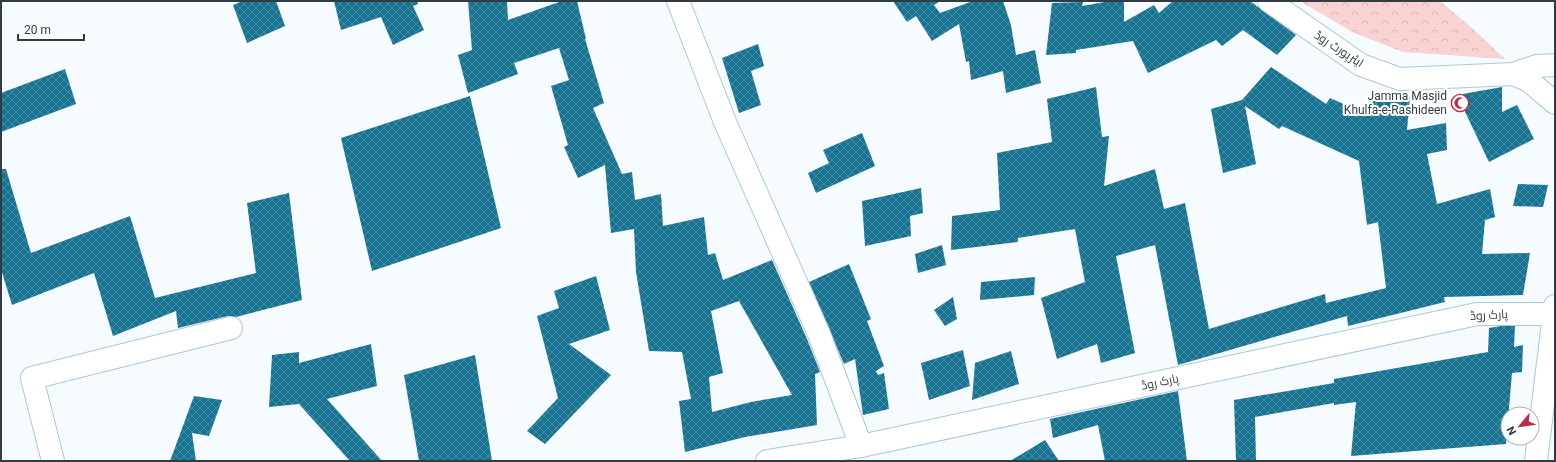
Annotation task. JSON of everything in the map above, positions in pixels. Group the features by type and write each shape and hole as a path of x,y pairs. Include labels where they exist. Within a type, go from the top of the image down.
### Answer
{"main road":[{"path":"678,1 725,122 819,334 861,446"},
{"name":"ایئرپورٹ روڈ","path":"1269,1 1361,65 1400,79 1513,74 1538,66 1555,65"},
{"name":"ایئرپورٹ روڈ","path":"1513,74 1528,80 1555,103"},
{"path":"1536,461 1554,310"},
{"name":"پارک روڈ","path":"767,461 861,446 1477,314 1554,310"},
{"path":"53,461 32,378 231,328"}],"green space":[{"path":"1300,1 1440,1 1505,59 1403,52 1354,33"}],"building":[{"path":"243,1 276,1 285,26 247,43 233,5"},
{"path":"334,1 417,1 418,4 413,6 424,30 393,45 381,17 341,30"},
{"path":"468,1 507,1 508,20 562,1 577,1 585,39 604,103 593,108 622,174 632,172 635,200 661,194 663,226 704,217 708,255 715,253 723,280 772,260 820,372 815,374 817,425 745,437 685,452 679,401 691,399 682,352 649,351 636,272 634,229 611,233 605,165 578,178 564,147 568,145 551,86 569,80 559,48 514,63 518,74 468,93 458,55 472,50","holes":["739,301 792,395 751,402 712,412 709,377 723,373 711,311"]},
{"path":"893,1 940,1 934,5 940,13 973,1 1003,1 1011,25 1016,55 1035,50 1041,83 1006,93 1003,71 971,80 969,61 966,62 959,24 932,41 916,16 907,22"},
{"path":"1111,1 1124,1 1124,22 1154,5 1159,13 1173,1 1250,1 1296,35 1277,55 1243,30 1222,46 1216,40 1148,73 1133,41 1076,50 1076,53 1046,55 1052,3 1083,2 1082,6"},
{"path":"758,44 764,66 751,71 761,105 739,113 722,58"},
{"path":"1271,67 1326,104 1330,98 1368,115 1369,101 1410,97 1407,130 1446,123 1447,150 1427,154 1437,204 1490,189 1495,217 1485,220 1482,254 1530,253 1523,295 1444,297 1445,302 1348,326 1347,316 1178,365 1155,245 1116,256 1135,353 1101,363 1097,344 1057,359 1041,298 1085,282 1075,229 1018,238 1018,242 951,250 952,216 1000,210 997,153 1052,142 1047,99 1096,87 1102,137 1109,136 1104,186 1155,169 1164,209 1185,203 1209,329 1325,294 1326,303 1386,288 1378,222 1367,225 1359,161 1282,126 1279,129 1245,106 1256,164 1223,173 1211,109 1242,100"},
{"path":"65,69 76,104 1,132 1,93"},
{"path":"1502,87 1502,112 1517,105 1534,139 1489,162 1457,95"},
{"path":"470,96 501,228 372,271 341,138"},
{"path":"862,133 875,166 816,193 808,173 829,163 823,150"},
{"path":"1,169 6,169 31,253 130,216 155,298 256,273 247,203 289,193 302,300 236,317 228,316 178,328 176,311 113,336 94,273 12,305 1,269"},
{"path":"1518,184 1548,185 1543,207 1513,206"},
{"path":"921,188 923,213 910,216 911,236 865,246 862,201"},
{"path":"942,245 946,265 918,273 915,254"},
{"path":"849,264 871,319 867,321 884,366 876,371 878,375 884,373 889,409 863,415 855,359 844,364 809,282"},
{"path":"596,276 610,330 569,344 611,375 545,444 527,431 558,398 537,316 559,308 554,291"},
{"path":"1035,277 1034,295 980,300 981,282"},
{"path":"953,297 957,319 945,326 934,310"},
{"path":"1515,326 1514,347 1523,345 1522,372 1512,373 1509,406 1500,406 1500,444 1351,456 1356,402 1334,405 1334,403 1255,417 1256,461 1236,461 1234,400 1334,383 1334,379 1488,352 1489,328"},
{"path":"371,344 377,386 327,399 382,461 350,461 299,404 269,407 272,355 299,352 299,363"},
{"path":"963,350 970,386 929,400 921,363"},
{"path":"1011,351 1019,384 972,400 975,363"},
{"path":"475,355 492,461 419,461 404,375"},
{"path":"1178,391 1187,461 1105,461 1098,425 1053,438 1050,419"},
{"path":"194,396 222,400 209,436 192,433 196,461 170,461"},
{"path":"1045,440 1059,461 1010,461"}],"place":[{"name":"Jamma Masjid Khulfa-e-Rashideen","path":"1460,103"}]}
